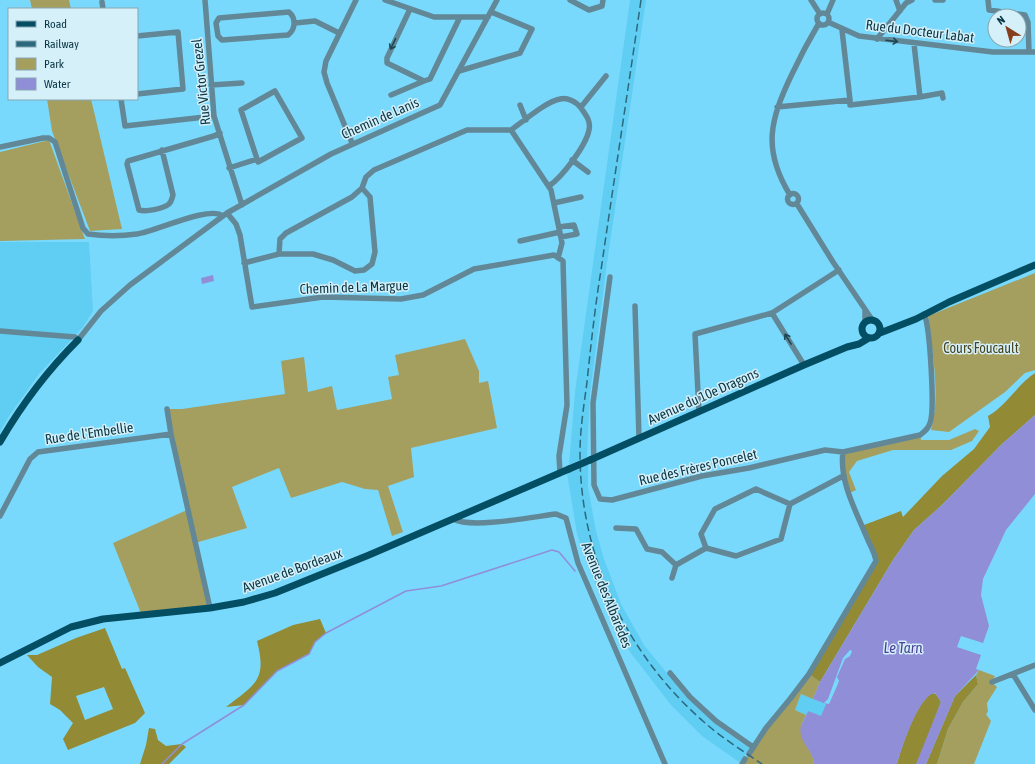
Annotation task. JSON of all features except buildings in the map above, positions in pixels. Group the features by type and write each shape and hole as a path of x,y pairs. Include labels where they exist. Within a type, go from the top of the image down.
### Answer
{"main road":[{"path":"863,332 869,338 876,337 880,333 1035,265"},
{"path":"856,344 863,332 865,323 876,322 893,325 924,314"},
{"path":"876,322 880,333"},
{"name":"Avenue du 10e Dragons","path":"560,473 804,365 869,338"},
{"path":"0,442 31,392 50,369 78,340"},
{"name":"Avenue de Bordeaux","path":"0,662 36,643 77,625 104,619 210,608 244,602 298,584 560,473"}],"street":[{"name":"Rue Victor Grezel","path":"205,0 214,116 229,168 242,205"},
{"path":"352,143 324,72 326,61 356,0"},
{"path":"385,0 434,17 460,17 489,14 532,29 520,53 459,71"},
{"name":"Chemin de Lanis","path":"225,215 352,143 440,104 497,0"},
{"path":"570,0 589,10 602,6 603,0"},
{"path":"811,0 823,14 829,17 828,22 823,25 819,23"},
{"path":"833,0 818,19 819,23 807,43 777,107 773,125 775,161 780,178 790,195 797,196 797,204 864,308 876,322"},
{"path":"896,0 900,11"},
{"path":"877,39 906,3 912,0"},
{"path":"935,0 943,0"},
{"path":"988,0 990,10 1025,15 1028,22 1032,52"},
{"path":"102,2 103,8"},
{"path":"410,9 387,58 387,63 424,81"},
{"path":"289,12 295,23 292,32 281,35 222,40 218,36 216,23 220,18 289,12"},
{"path":"391,95 430,79 460,17"},
{"path":"295,23 315,21 339,33"},
{"name":"Rue du Docteur Labat","path":"828,22 842,30 859,36 877,39 993,52 1032,52"},
{"path":"842,30 850,105 920,98 942,93 943,98"},
{"path":"207,32 217,31"},
{"path":"138,36 178,32 183,89 138,94"},
{"path":"914,44 920,98"},
{"path":"581,107 606,76"},
{"path":"211,85 242,83"},
{"path":"229,168 257,159 258,162 302,138 275,91 241,110 257,159"},
{"path":"279,254 280,239 283,236 319,214 352,197 362,188 366,177 374,170 467,130 511,130 553,101 561,98 571,100 581,107 589,119 590,129 585,140 559,180 549,186"},
{"path":"121,100 125,126 214,116"},
{"path":"777,107 850,100"},
{"path":"520,104 526,120"},
{"path":"511,130 549,186 562,243 558,258 563,261 567,398 566,418 559,456 560,473"},
{"path":"162,150 173,195 171,202 167,206 143,211 139,210 127,164 128,161 162,150 220,133"},
{"path":"0,147 43,138 53,140 58,148 83,228 88,234 136,235 193,217 216,214 225,215"},
{"path":"572,160 588,172"},
{"path":"244,263 279,254 313,254 333,260 355,271 364,270 372,264 375,252 370,197 362,188"},
{"path":"554,203 581,197"},
{"path":"0,331 75,337 78,340 101,311 130,285 225,215"},
{"name":"Chemin de La Margue","path":"225,215 238,228 252,307 323,297 401,299 423,295 474,269 554,255 558,258"},
{"path":"520,241 560,232"},
{"path":"699,412 694,334 772,314 839,270"},
{"path":"592,459 593,403 610,277"},
{"path":"635,306 639,438"},
{"path":"864,308 865,323"},
{"path":"772,314 804,365"},
{"path":"749,754 766,728 809,674 876,561 852,503 843,476 841,462 843,452 920,435 927,429 931,422 932,386 924,314"},
{"path":"167,409 171,434 210,608"},
{"name":"Rue de l'Embellie","path":"0,516 30,459 38,452 171,434"},
{"name":"Rue des Frères Poncelet","path":"592,459 595,491 600,499 612,500 702,476 749,468 826,450 843,452"},
{"path":"672,578 676,565 706,548 736,556 781,539 790,504 843,476"},
{"path":"706,548 702,534 715,509 756,489 790,504"},
{"name":"Avenue des Albarèdes","path":"453,519 462,523 476,524 556,514 566,518 578,563 665,764"},
{"path":"616,528 636,529 647,549 662,552 676,565"},
{"path":"992,682 1035,665"},
{"path":"670,673 690,697 716,722 753,747"},
{"path":"1012,674 1035,710"}],"shaded area":[{"path":"630,0 646,0 607,263 590,394 587,457 569,465 575,392"},
{"path":"0,242 89,242 93,311 83,327 39,374 9,416 0,432"},
{"path":"1035,373 1035,415 1002,444 942,505 914,530 893,560 820,682 809,674 875,564 863,527 864,525 901,511 903,517 942,476 974,449 990,427 988,416 1001,406"},
{"path":"588,464 588,487 596,531 604,559 621,604 644,645 688,699 721,728 750,749 739,762 702,736 671,705 630,652 606,608 588,567 577,534 567,473"},
{"path":"320,619 326,633 315,642 309,654 277,671 244,705 226,707 252,686 256,680 261,665 257,641 293,625"},
{"path":"105,628 122,669 125,668 145,713 135,723 68,750 63,739 73,723 60,710 50,704 52,677 38,667 27,655 37,655 76,638","holes":["104,687 113,709 85,720 76,696"]},
{"path":"976,675 978,684 963,702 948,729 937,764 926,764 955,696"},
{"path":"932,693 936,694 941,702 920,757 916,764 897,764 906,736 915,715 926,698"},
{"path":"801,694 826,704 821,717 808,711 806,715 795,710"},
{"path":"149,728 155,729 158,740 166,746 182,744 186,747 169,764 140,764 146,745"}],"green space":[{"path":"30,0 69,0 71,8 32,8"},
{"path":"47,100 91,100 122,229 90,231 52,131"},
{"path":"49,140 85,239 0,241 0,152"},
{"name":"Cours Foucault","path":"1035,273 1035,370 1025,373 1005,392 949,432 931,430 934,416 936,388 928,316"},
{"path":"465,339 479,371 479,383 488,381 497,428 411,448 414,477 388,486 403,532 392,536 378,490 365,489 342,482 291,498 279,468 232,487 247,528 195,543 210,608 142,616 113,543 187,510 167,409 182,409 285,394 281,361 304,357 308,392 332,386 337,410 392,399 388,377 399,375 395,355"},
{"path":"975,429 979,431 972,441 951,450 893,450 857,461 849,472 856,490 850,493 843,476 843,452 920,435 921,440 949,440"},
{"path":"979,670 995,676 992,682 997,687 987,703 988,712 986,714 991,721 974,764 937,764 948,729 963,702 978,684 976,675"},
{"path":"809,674 820,682 813,699 801,694 795,710 806,715 801,726 801,732 812,755 814,764 742,764 766,728"}],"water":[{"path":"213,275 214,281 202,284 201,278"},
{"name":"Le Tarn","path":"1035,415 1035,494 1006,530 983,579 981,595 989,626 983,643 961,636 957,647 981,655 976,669 979,670 955,696 926,764 916,764 941,702 935,693 929,696 917,712 897,764 814,764 811,754 801,736 801,726 808,711 821,716 826,704 813,699 820,682 893,560 914,530 942,505 1002,444"}],"pier":[{"path":"850,650 852,651 850,656 845,659 837,677 839,681 829,704 824,703 828,699 843,658"}],"waterway":[{"path":"162,764 182,744 244,705 277,671 309,654 315,642 326,633 406,591 441,586 552,550 559,552 575,571"}],"railway":[{"path":"641,0 593,326 582,417 580,453 582,492 588,529 599,566 613,601 630,634 652,666 676,695 711,728 762,764"}]}
